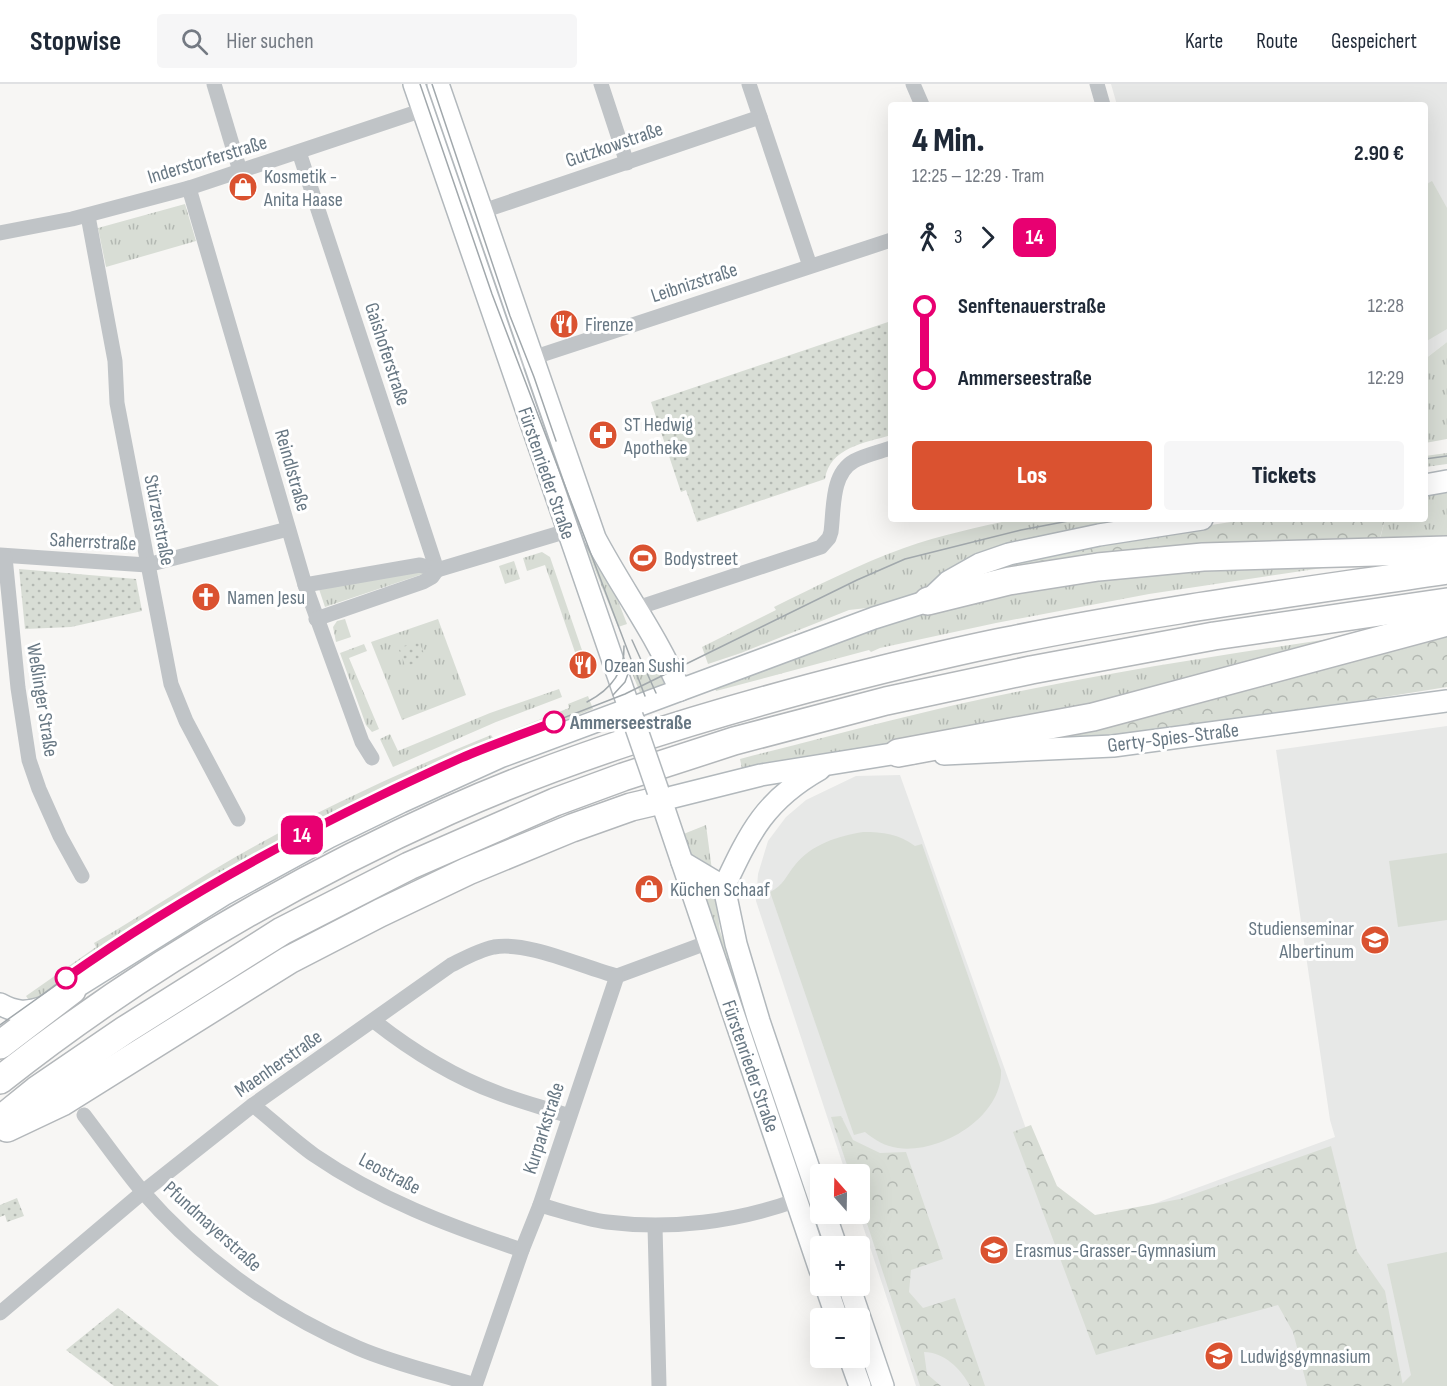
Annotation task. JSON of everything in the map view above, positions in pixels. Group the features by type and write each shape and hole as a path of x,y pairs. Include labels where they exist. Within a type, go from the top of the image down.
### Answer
{"highway":[{"path":"928,601 1009,581 1098,567 1203,557 1447,550"},
{"path":"0,1080 108,1001 183,953 310,879 448,811 612,747 735,708 892,667 1009,641 1213,604 1447,570"},
{"path":"0,1120 37,1090 125,1030 282,931 428,857 555,802 623,777 734,741 886,701 1031,670 1214,636 1447,602"},
{"path":"898,753 1093,717 1447,622"},
{"path":"0,1131 62,1102 289,960 468,871 572,828 659,796"},
{"path":"0,1045 72,990"}],"main road":[{"name":"Fürstenrieder Straße","path":"414,84 810,1240"},
{"name":"Fürstenrieder Straße","path":"438,84 595,538 664,654 680,690"},
{"path":"1428,484 1447,481"},
{"path":"0,1004 18,1012 44,1007 204,906 329,837 401,801 500,758 630,712 680,690 874,618 928,601 948,582 980,564 1009,554 1099,535 1183,522"},
{"name":"Gerty-Spies-Straße","path":"898,753 939,754 1113,746 1447,700"},
{"path":"659,796 761,775 898,753"},
{"path":"682,862 724,887 764,813 791,787 827,765"},
{"name":"Fürstenrieder Straße","path":"724,887 741,960 810,1170"},
{"path":"852,1296 883,1386"},
{"path":"854,1368 860,1386"}],"street":[{"path":"214,84 240,171"},
{"path":"601,84 627,163"},
{"path":"749,84 810,266"},
{"path":"913,84 921,102"},
{"path":"1097,84 1102,102"},
{"name":"Inderstorferstraße","path":"0,233 88,216 189,188 423,110"},
{"name":"Gutzkowstraße","path":"483,211 760,117"},
{"name":"Gaishoferstraße","path":"299,152 436,570"},
{"name":"Reindlstraße","path":"189,188 305,585 362,742 372,758"},
{"name":"Stürzerstraße","path":"88,216 115,361 117,404 171,684 186,721 238,819"},
{"name":"Leibnizstraße","path":"510,365 888,241"},
{"path":"637,608 821,547 831,532 840,476 847,466 856,460 888,449"},
{"name":"Saherrstraße","path":"3,556 147,565 288,529"},
{"path":"305,585 420,565 436,570 567,531"},
{"name":"Weßlinger Straße","path":"3,556 29,760 39,789 82,876"},
{"path":"316,619 423,582 432,577 436,570"},
{"path":"617,976 709,942"},
{"name":"Maenherstraße","path":"0,1312 143,1192 253,1105 474,953 495,947 528,948 617,976"},
{"name":"Kurparkstraße","path":"475,1385 522,1250 540,1206 617,976"},
{"path":"374,1021 410,1049 464,1078 498,1093 569,1116"},
{"name":"Leostraße","path":"253,1105 313,1154 389,1200 459,1229 522,1250"},
{"name":"Pfundmayerstraße","path":"84,1115 143,1192 198,1247 238,1280 283,1311 360,1349 475,1385"},
{"path":"540,1206 605,1222 656,1226 723,1220 797,1200"},
{"path":"656,1226 659,1386"}],"shaded area":[{"path":"1111,84 1447,84 1447,342 1428,357 1428,102 1116,102"},
{"path":"1447,726 1447,1386 916,1386 870,1247 870,1236 866,1236 862,1224 870,1224 870,1164 843,1164 756,901 758,874 768,841 786,817 806,800 856,776 900,775 1046,1185 1099,1224 1335,1137 1330,1120 1276,750"}],"green space":[{"path":"1432,181 1447,208 1447,329 1428,340 1428,183"},
{"path":"185,204 196,241 106,267 98,228"},
{"path":"888,322 888,436 860,444 841,453 828,468 825,479 697,522 686,490 681,492 651,402"},
{"path":"1447,342 1447,439 1428,442 1428,357"},
{"path":"1447,453 1447,464 1428,467 1428,456"},
{"path":"1447,487 1447,540 1379,543 1384,522 1428,522 1428,490"},
{"path":"575,490 627,624 618,627 564,493"},
{"path":"1003,522 1135,522 964,561 912,596 876,607 849,610 708,664 702,647 776,610 774,607 887,554 960,532"},
{"path":"1231,522 1384,522 1380,538 1175,548 963,582 979,572 1097,542"},
{"path":"542,552 550,557 584,656 577,658 545,565 527,571 523,558"},
{"path":"514,561 520,579 505,584 499,566"},
{"path":"1329,567 1149,594 996,623 880,648 871,652 869,650 716,691 714,685 897,617 1107,573"},
{"path":"19,569 136,579 142,611 71,627 25,629"},
{"path":"423,570 423,574 325,607 319,589"},
{"path":"345,619 351,637 336,642 333,627 337,621"},
{"path":"438,619 466,695 402,720 371,642"},
{"path":"1368,633 1007,726 742,769 740,759 999,695 1160,665"},
{"path":"1447,636 1447,687 1165,732 1017,742 1160,714"},
{"path":"419,641 426,659 405,665 399,650 401,647"},
{"path":"364,644 367,651 349,658 379,729 372,732 366,725 340,653"},
{"path":"657,660 666,684 641,695 632,673"},
{"path":"559,689 562,697 496,722 393,767 380,739 390,734 398,751 490,713"},
{"path":"588,696 593,709 514,740 514,743 33,1006 26,996 96,947 94,943 255,846 342,801 401,774 491,735 493,738 569,708 568,704"},
{"path":"706,825 720,931 739,985 733,987 681,835"},
{"path":"863,832 891,834 915,846 922,844 1001,1070 999,1087 992,1103 980,1117 966,1129 932,1145 898,1148 888,1146 865,1132 854,1135 770,892 781,884 795,865 817,846"},
{"path":"1447,853 1447,920 1398,927 1389,861"},
{"path":"841,1116 853,1140 880,1153 906,1152 943,1259 911,1270 909,1292 923,1308 955,1298 985,1386 970,1386 962,1374 945,1358 924,1352 927,1374 941,1386 920,1386 867,1224 870,1224 870,1164 847,1164 831,1117"},
{"path":"1031,1125 1057,1186 1095,1215 1180,1199 1331,1146 1357,1251 1385,1291 1403,1386 1307,1386 1293,1332 1278,1305 1096,1355 1013,1132"},
{"path":"17,1198 24,1216 7,1222 5,1215 0,1217 0,1205"},
{"path":"1447,1252 1447,1386 1400,1386 1411,1375 1387,1264"},
{"path":"118,1308 219,1386 114,1386 66,1350"}],"tram line":[{"path":"420,84 492,294 645,696"},
{"path":"432,84 510,316 556,441"},
{"path":"1428,459 1447,456"},
{"path":"0,1025 101,953 226,876 370,800 463,757 625,694 857,580 905,559 1021,530 1063,522"},
{"path":"632,640 656,693"},
{"path":"587,702 603,692 614,680 622,664 624,646"},
{"path":"613,695 625,682 633,660"},
{"name":"14","path":"66,978 226,876 301,835 463,757 554,722"}],"place":[{"name":"Kosmetik - Anita Haase","path":"243,187"},
{"name":"Firenze","path":"564,324"},
{"name":"ST Hedwig Apotheke","path":"603,435"},
{"name":"Bodystreet","path":"643,558"},
{"name":"Namen Jesu","path":"206,597"},
{"name":"Ozean Sushi","path":"583,665"},
{"name":"Ammerseestraße","path":"554,722"},
{"name":"Küchen Schaaf","path":"649,889"},
{"name":"Studienseminar Albertinum","path":"1375,940"},
{"name":"Erasmus-Grasser-Gymnasium","path":"994,1250"},
{"name":"Ludwigsgymnasium","path":"1219,1356"}]}
